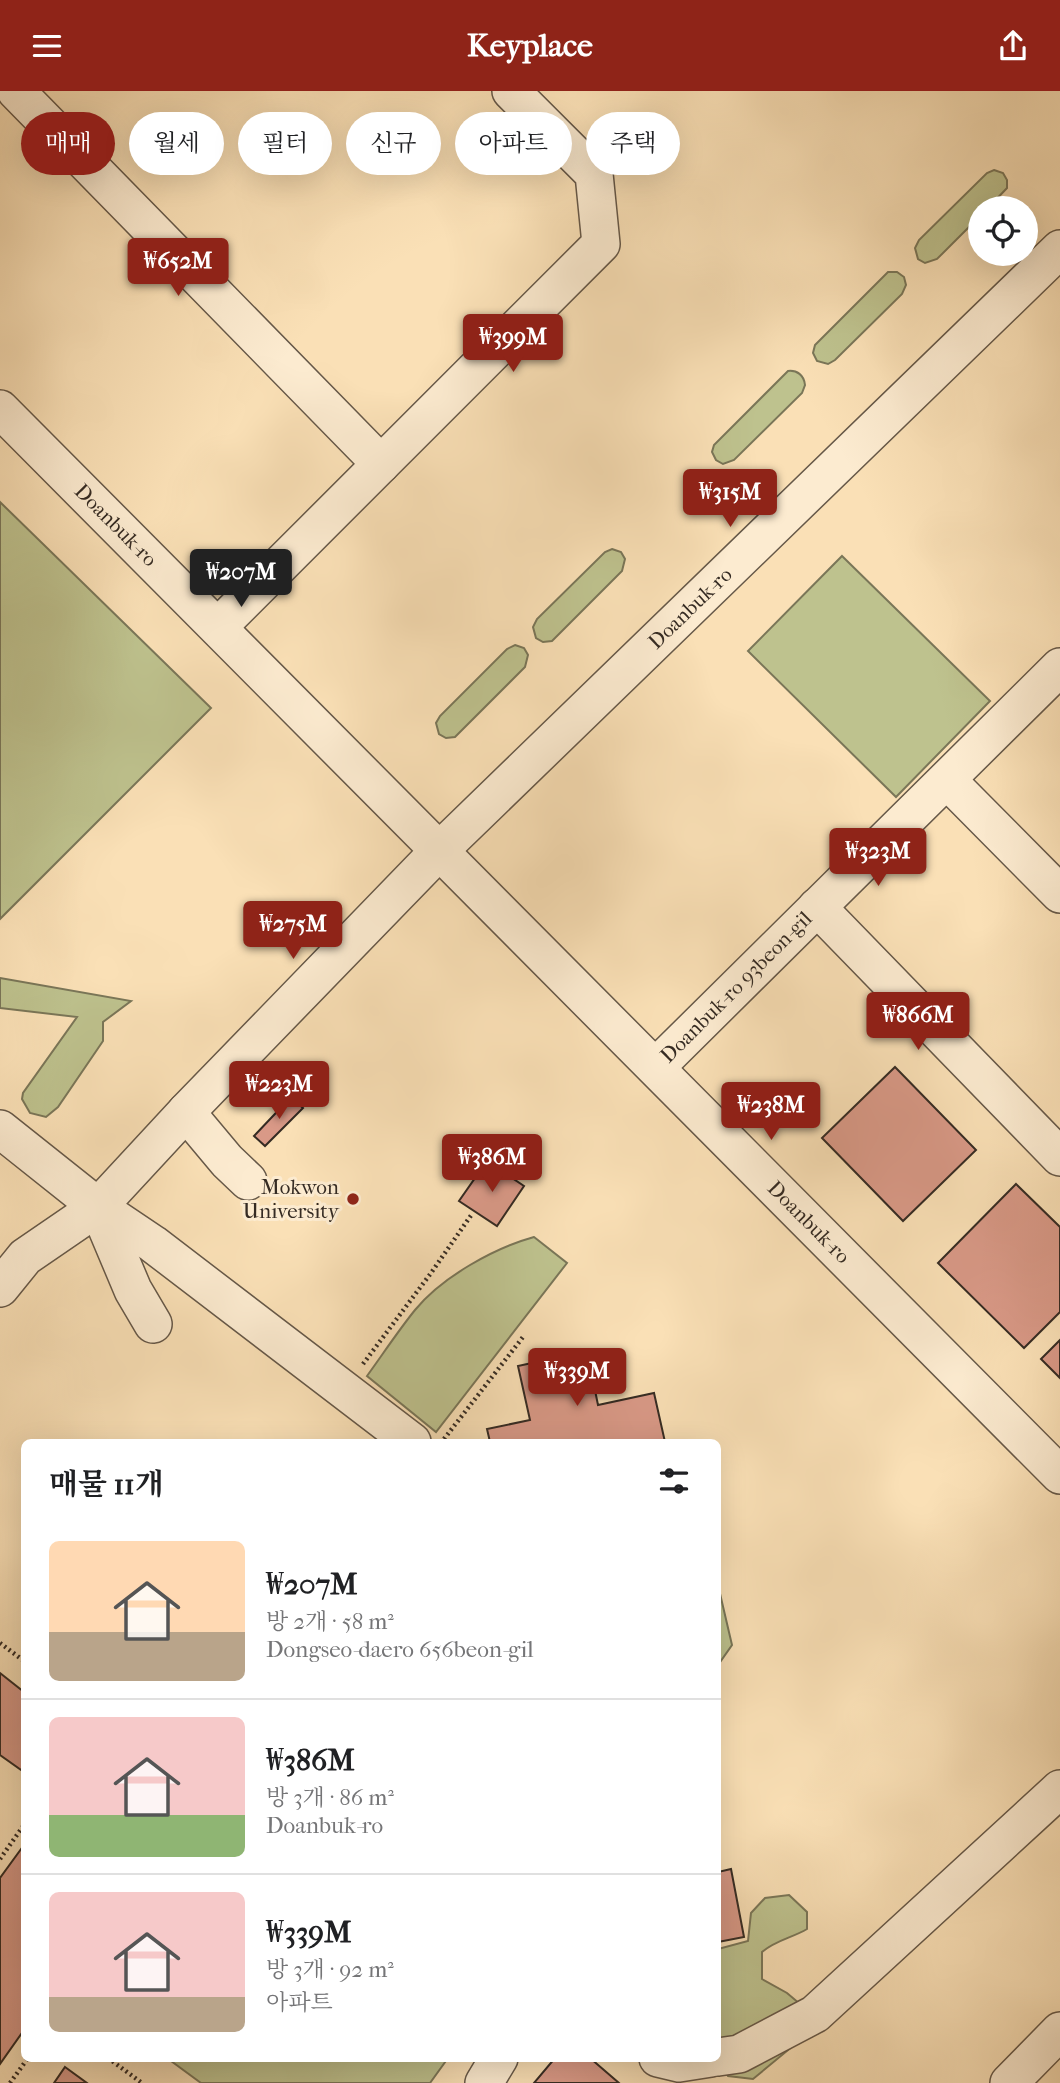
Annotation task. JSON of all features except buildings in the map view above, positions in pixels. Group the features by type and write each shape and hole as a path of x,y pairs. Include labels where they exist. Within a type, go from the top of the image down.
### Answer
{"street":[{"path":"16,91 381,464"},
{"path":"218,627 601,244 594,174 511,91"},
{"name":"Doanbuk-ro","path":"440,851 1060,249"},
{"name":"Doanbuk-ro","path":"0,409 1060,1475"},
{"name":"Doanbuk-ro 93beon-gil","path":"656,1067 1060,667"},
{"path":"947,779 1060,894"},
{"path":"0,1287 25,1257 97,1207 440,851"},
{"name":"Doanbuk-ro 93beon-gil","path":"817,907 1060,1157"},
{"path":"186,1112 247,1181"},
{"path":"0,1129 97,1207 153,1244 405,1439"},
{"path":"97,1207 133,1290 153,1324"},
{"path":"721,2057 739,2054 815,2014 1060,1789"},
{"path":"1009,2083 1060,2031"},
{"path":"484,2083 497,2062"}],"path":[{"path":"362,1366 472,1215"},
{"path":"444,1439 523,1337"},
{"path":"0,1643 21,1659"},
{"path":"0,1859 21,1829"},
{"path":"10,2083 25,2062"},
{"path":"113,2062 142,2083"}],"green space":[{"path":"994,170 1003,173 1007,188 999,196 968,196 968,228 937,259 925,263 918,259 915,248 919,240 987,173"},
{"path":"888,272 897,272 904,277 906,285 902,294 835,360 828,364 817,361 813,353 815,345"},
{"path":"788,371 802,376 805,385 802,393 734,460 723,464 716,460 712,452 714,445"},
{"path":"0,502 211,708 0,919"},
{"path":"612,549 621,552 625,559 622,571 552,641 543,642 536,638 533,627 537,619 605,552"},
{"path":"842,556 990,701 896,797 748,651"},
{"path":"515,645 524,648 528,655 525,667 455,737 446,738 439,734 436,723 440,716 507,649"},
{"path":"0,978 131,1001 103,1022 103,1041 58,1107 46,1117 30,1113 22,1099 23,1093 77,1017 0,1008"},
{"path":"534,1237 567,1263 436,1432 367,1376 415,1310 439,1286 486,1256"},
{"path":"721,1598 732,1645 721,1661"},
{"path":"789,1895 807,1912 807,1929 762,1952 762,1979 787,1993 806,2009 793,2046 753,2079 728,2076 721,2062 721,1948 748,1941 751,1913 765,1898"},
{"path":"172,2062 445,2062 430,2083 201,2083"}],"place":[{"name":"Mokwon University","path":"353,1199"}]}
